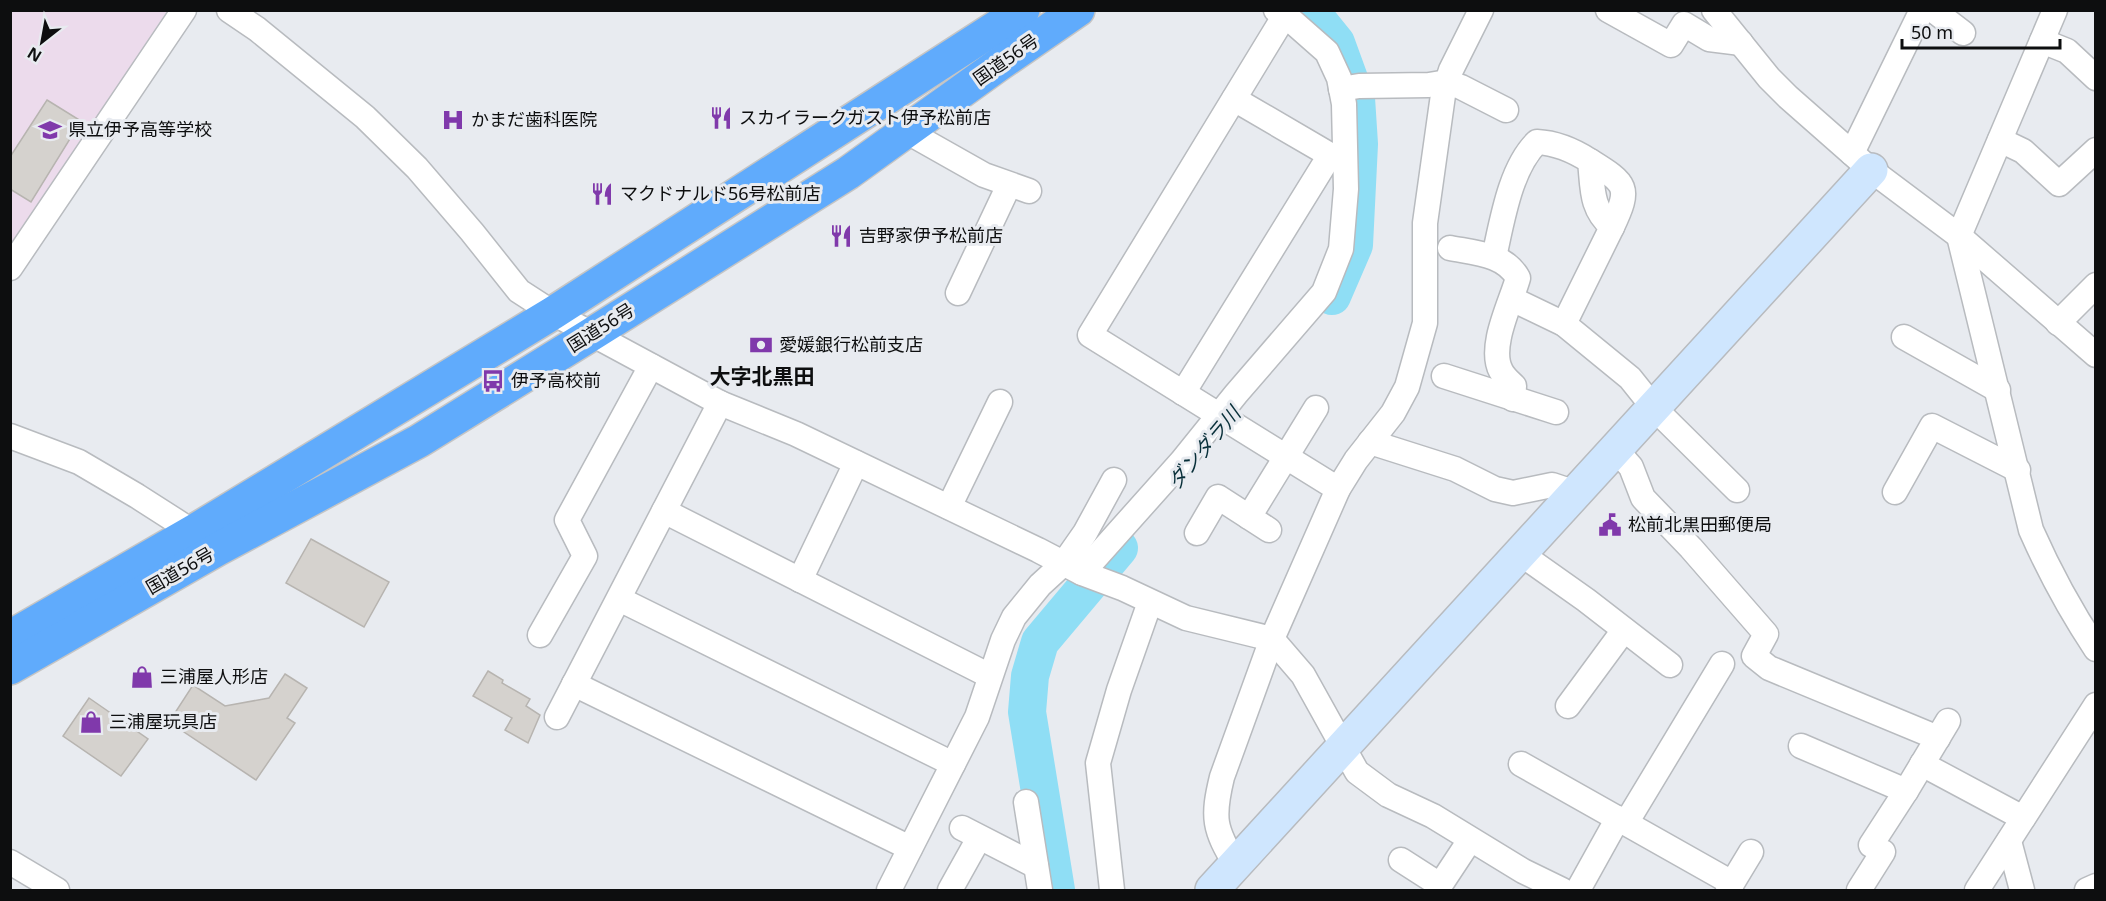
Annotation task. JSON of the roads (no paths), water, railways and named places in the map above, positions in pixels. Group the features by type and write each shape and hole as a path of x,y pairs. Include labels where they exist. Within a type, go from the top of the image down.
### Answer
{"highway":[{"name":"国道56号","path":"10,668 553,313 1023,10"},
{"name":"国道56号","path":"10,637 206,540 419,441 848,173 1078,10"}],"street":[{"path":"10,268 184,10"},
{"path":"229,10 257,29 365,117 417,168 519,291 553,313 720,403 796,434 1073,568 1186,618 1272,639 1303,675 1357,772 1388,795 1433,816 1470,840 1563,890 1622,821 1720,680"},
{"path":"1236,865 1220,838 1215,819 1222,777 1272,639 1338,489 1393,413 1407,387 1425,323 1425,223 1443,95 1481,10"},
{"path":"1608,10 1671,45 1684,24 1709,39 1728,22 1768,78 1861,162 1959,236 2096,355"},
{"path":"1212,891 1654,408 1861,162 1922,10"},
{"path":"1933,10 1963,33"},
{"path":"2055,10 1959,236 2031,530 2068,608 2096,649"},
{"path":"1338,489 1090,335 1234,99 1281,13 1327,52 1339,78 1349,88 1429,85 1447,82 1506,110"},
{"path":"2043,41 2067,51 2096,78"},
{"path":"889,891 977,717 990,676 1014,617 1040,585 1073,568 1182,461 1324,292 1341,249 1346,189 1344,104 1349,88"},
{"path":"1183,393 1330,155 1234,99"},
{"path":"906,131 984,175 1019,188 958,293"},
{"path":"2000,140 2023,151 2059,184 2096,150"},
{"path":"1494,258 1506,202 1531,147 1537,142 1552,143 1572,150 1590,161 1596,207 1602,218 1612,227 1564,324"},
{"path":"1450,248 1504,261 1513,268 1518,278 1499,339 1498,361 1502,373 1514,386 1513,399"},
{"path":"2058,323 2096,285"},
{"path":"1512,299 1564,324 1630,378 1654,408 1737,490"},
{"path":"1904,337 1998,390"},
{"path":"540,635 585,555 567,520 651,366"},
{"path":"1444,376 1556,412"},
{"path":"949,507 1000,402"},
{"path":"557,717 720,403"},
{"path":"1249,517 1316,408"},
{"path":"1895,492 1932,426 2018,470"},
{"path":"10,436 79,462 206,540"},
{"path":"1370,442 1455,469 1495,489 1513,493 1552,485 1576,493"},
{"path":"1616,450 1631,467 1643,498 1692,548 1766,634 1754,656 1769,668 1943,730 1871,845 1883,852 1859,891"},
{"path":"800,580 856,463"},
{"path":"1073,568 1085,533 1114,480"},
{"path":"1197,533 1218,497 1269,530"},
{"path":"664,511 990,676"},
{"path":"1521,554 1670,664"},
{"path":"619,599 953,764"},
{"path":"1112,891 1098,763 1119,690 1150,602"},
{"path":"1568,706 1624,630"},
{"path":"574,684 910,848"},
{"path":"1977,891 2096,705"},
{"path":"1801,746 1906,791"},
{"path":"1521,764 1622,821 1730,887 1750,852"},
{"path":"1922,764 2023,818"},
{"path":"1026,802 1040,891"},
{"path":"950,891 971,833 1036,866"},
{"path":"1401,860 1438,888 1470,840"},
{"path":"2008,841 2022,891"},
{"path":"10,862 56,890"},
{"path":"2087,891 2096,886"}],"waterway":[{"name":"ダンダラ川","path":"1304,10 1319,22 1336,43 1356,98 1359,144 1354,245 1332,296"},
{"name":"ダンダラ川","path":"1056,890 1027,712 1030,676 1040,642 1119,548"}],"place":[{"name":"スカイラークガスト伊予松前店","path":"721,118"},
{"name":"かまだ歯科医院","path":"453,120"},
{"name":"県立伊予高等学校","path":"50,130"},
{"name":"マクドナルド56号松前店","path":"602,194"},
{"name":"吉野家伊予松前店","path":"841,236"},
{"name":"愛媛銀行松前支店","path":"761,345"},
{"name":"伊予高校前","path":"493,381"},
{"name":"松前北黒田郵便局","path":"1610,525"},
{"name":"三浦屋人形店","path":"142,677"},
{"name":"三浦屋玩具店","path":"91,722"}],"district":[{"name":"大字北黒田","path":"762,377"}]}
